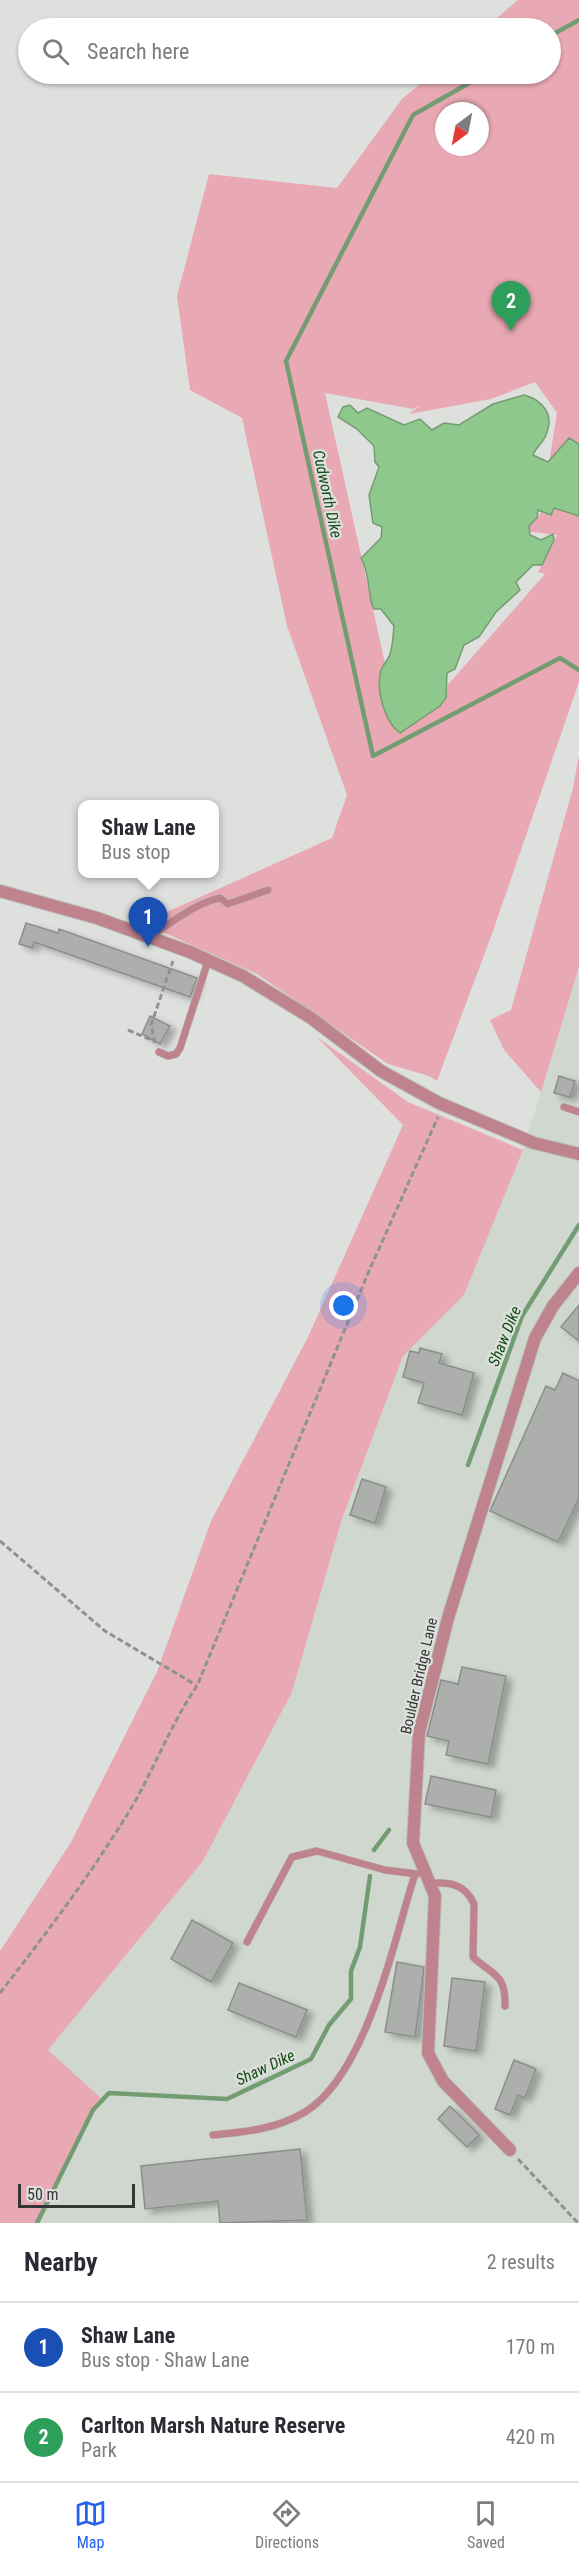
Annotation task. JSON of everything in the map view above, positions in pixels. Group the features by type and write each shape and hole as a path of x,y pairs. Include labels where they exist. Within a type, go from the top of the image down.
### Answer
{"street":[{"path":"0,891 97,918 243,976 311,1018 381,1071 444,1105 534,1143 579,1154"},
{"name":"Boulder Bridge Lane","path":"510,2150 443,2081 428,2053 435,1896 423,1878 413,1843 419,1733 448,1618 535,1338 553,1306 579,1273"}],"lane":[{"path":"148,937 181,915 211,900 220,898 228,904 268,890"},
{"path":"159,1052 168,1056 176,1054 180,1048 208,961"},
{"path":"564,1107 579,1112"},
{"path":"247,1942 292,1857 317,1851 385,1870 451,1883 471,1896 474,1904 473,1957 499,1977 505,1992 505,2006"},
{"path":"213,2135 247,2132 290,2120 308,2110 330,2089 348,2065 363,2035 423,1878"}],"path":[{"path":"159,1052 151,1025 177,948"},
{"path":"128,1030 154,1041"},
{"path":"0,1993 74,1894 130,1809 180,1711 197,1686 369,1270 444,1105"},
{"path":"0,1541 105,1631 197,1686"},
{"path":"510,2150 578,2223"}],"shaded area":[{"path":"518,0 579,0 579,682 493,931 437,1081 429,1076 388,1064 257,974 142,923 332,838 347,795 287,626 242,418 190,390 177,296 209,174 337,188 402,99 420,84 561,84 561,18 497,18","holes":["535,382 557,413 541,513 524,531 557,535 538,572 545,574 438,696 396,713 325,393 413,409 421,405 409,414 491,399"]},
{"path":"524,395 536,400 548,414 549,421 545,438 533,455 548,462 569,438 579,444 579,516 554,508 551,515 538,510 537,518 529,526 530,535 541,540 553,534 554,540 542,565 533,565 516,582 520,590 496,612 479,637 464,645 455,669 447,673 446,698 440,706 400,733 386,715 379,681 381,671 391,651 394,626 381,609 374,609 372,605 367,575 361,558 381,538 382,527 373,523 369,495 379,467 375,462 374,446 357,429 338,417 343,407 350,405 358,413 367,408 404,425 420,419 432,430 444,423 459,425 493,404"},
{"path":"579,755 579,967 541,1092 504,1050 490,1020 511,1010 573,788"},
{"path":"579,967 579,2223 37,2223 93,2110 102,2099 48,2050 203,1861 292,1692 342,1519 403,1356 464,1295 523,1150"},
{"path":"317,1037 408,1102 523,1150 464,1295 403,1356 342,1519 292,1692 203,1861 48,2050 102,2099 93,2110 37,2223 0,2223 0,1951 70,1844 157,1672 211,1521 308,1337 403,1125"}],"building":[{"path":"26,923 58,933 59,929 197,978 190,997 34,942 32,948 19,944"},
{"path":"150,1016 170,1026 160,1044 142,1034"},
{"path":"559,1076 575,1081 570,1097 554,1093"},
{"path":"579,1305 579,1341 561,1327"},
{"path":"420,1348 442,1354 439,1363 474,1373 462,1415 418,1403 424,1383 403,1377 410,1351 419,1353"},
{"path":"563,1373 579,1381 579,1498 558,1542 490,1511 546,1386 555,1390"},
{"path":"362,1479 386,1487 375,1523 350,1515"},
{"path":"462,1667 506,1676 488,1764 446,1755 449,1741 427,1736 441,1680 458,1684"},
{"path":"431,1776 496,1790 491,1817 425,1804"},
{"path":"192,1920 233,1943 211,1982 171,1959"},
{"path":"397,1962 424,1967 415,2037 385,2032"},
{"path":"452,1978 485,1982 476,2051 444,2046"},
{"path":"239,1983 307,2010 296,2037 228,2010"},
{"path":"514,2060 536,2069 525,2098 518,2095 510,2115 495,2109"},
{"path":"450,2106 479,2135 467,2147 438,2119"},
{"path":"300,2149 307,2220 220,2223 218,2201 145,2209 141,2166"}],"waterway":[{"name":"Cudworth Dike","path":"561,30 579,20"},
{"name":"Cudworth Dike","path":"467,84 413,115 286,361 373,756 560,658 579,670"},
{"name":"Shaw Dike","path":"468,1465 522,1316 579,1225"},
{"name":"Shaw Dike","path":"374,1850 389,1830"},
{"name":"Shaw Dike","path":"37,2223 93,2110 109,2093 227,2099 311,2059 329,2025 351,1999 351,1971 360,1947 370,1876"}],"place":[{"name":"Carlton Marsh Nature Reserve","path":"511,331"},
{"name":"Shaw Lane","path":"148,947"}]}
